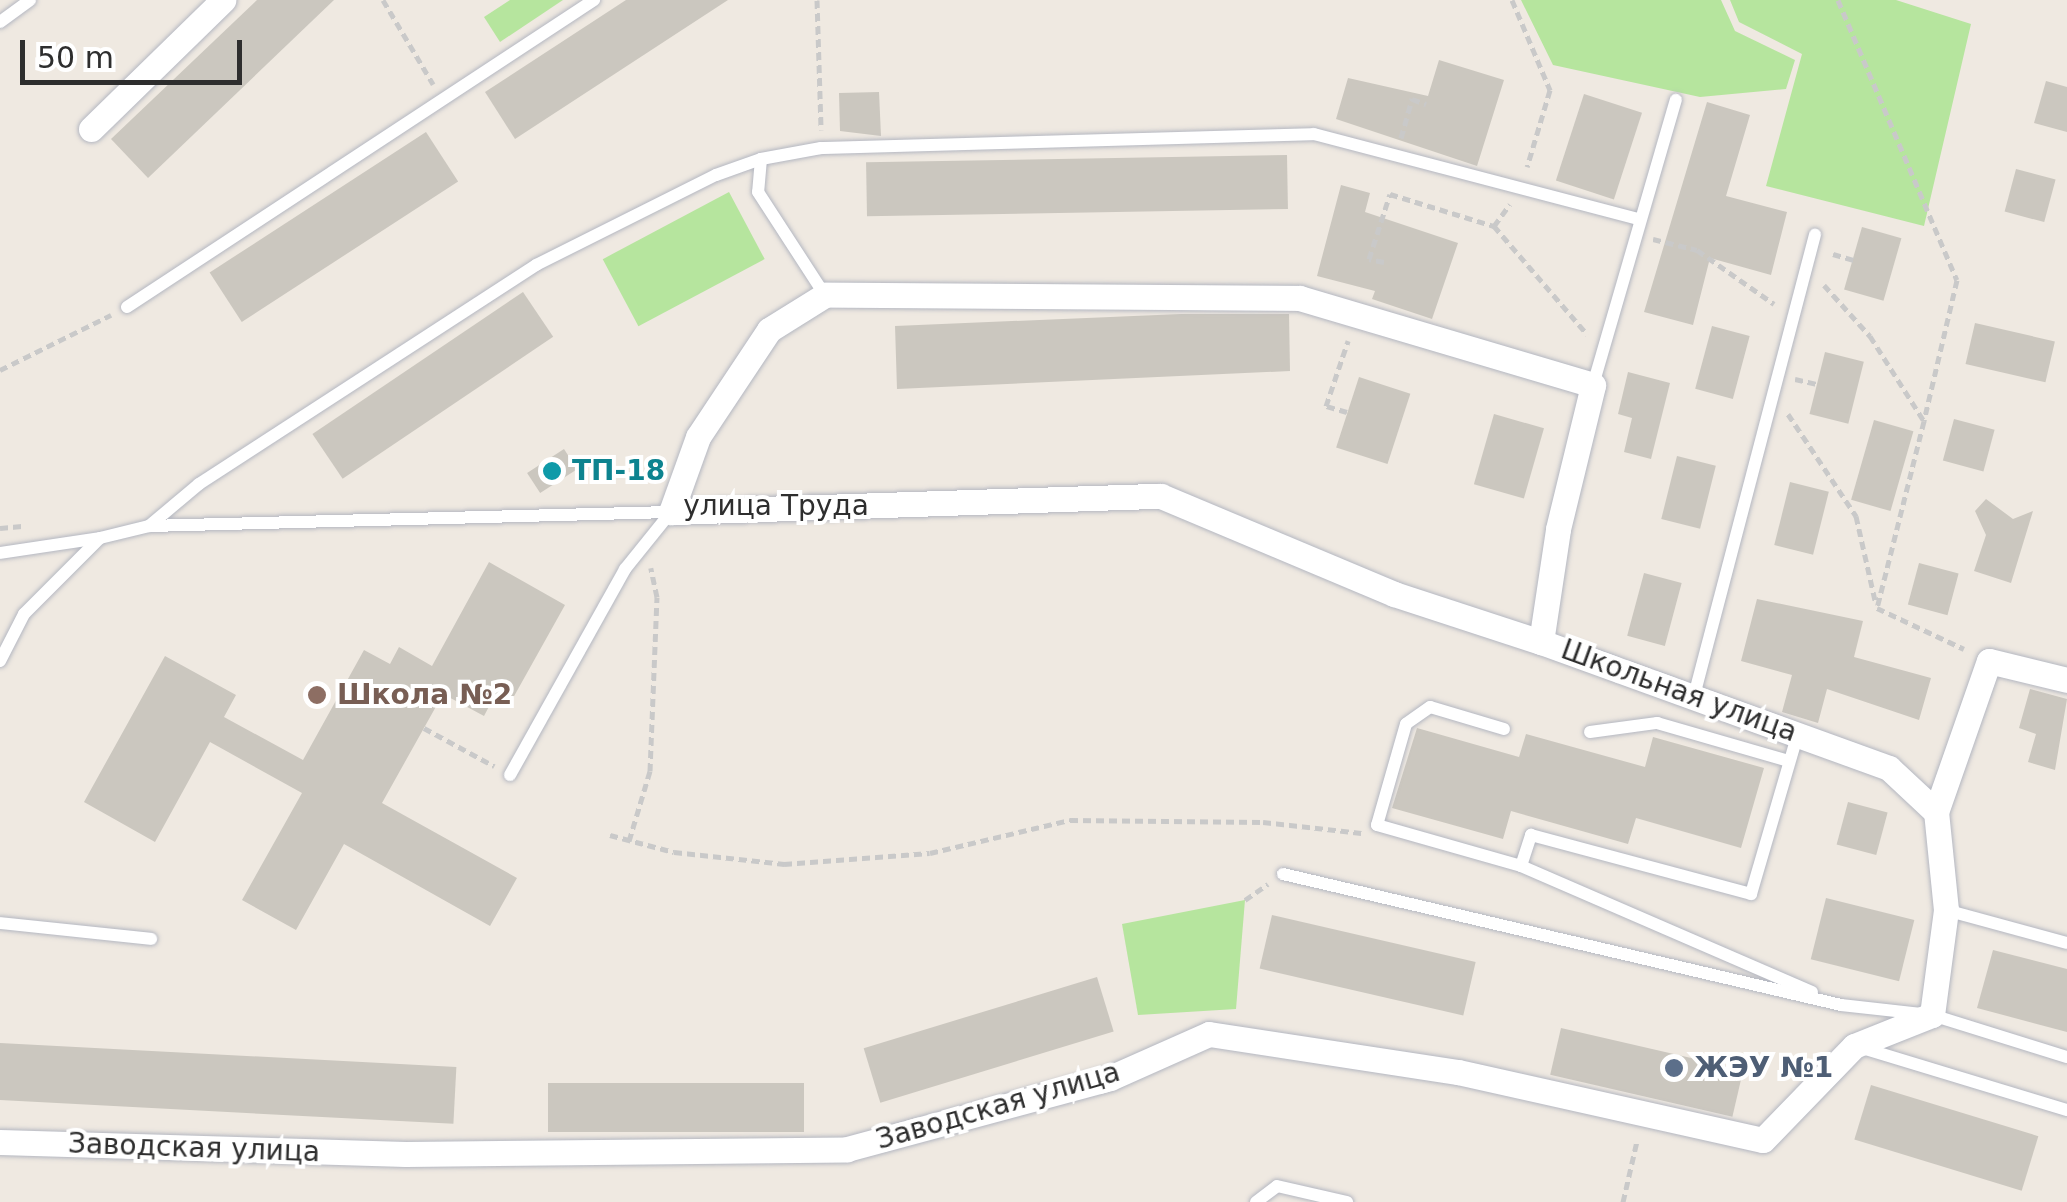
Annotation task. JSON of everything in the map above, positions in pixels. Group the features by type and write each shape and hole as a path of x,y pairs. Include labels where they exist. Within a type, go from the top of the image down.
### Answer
{"street":[{"path":"91,129 223,0"},
{"path":"825,295 1300,298 1592,385"},
{"name":"улица Труда","path":"825,295 768,330 698,437 671,512 1161,496 1394,594 1541,642"},
{"name":"Школьная улица","path":"1592,385 1558,529 1541,642 1694,692 1889,768 1936,812"},
{"path":"1932,1015 1946,910 1936,812 1990,661 2067,680"},
{"name":"Заводская улица","path":"0,1142 406,1154 847,1149 1110,1078 1208,1034 1458,1072 1763,1140 1854,1046 1932,1015"}],"lane":[{"path":"0,22 30,0"},
{"path":"127,307 594,0"},
{"path":"1592,385 1676,100"},
{"path":"148,526 199,484 536,264 716,174 761,159 822,148 1314,134 1639,219"},
{"path":"761,159 758,192 825,295"},
{"path":"1694,692 1814,234"},
{"path":"0,553 100,538 148,526 671,512"},
{"path":"510,775 646,543 671,512"},
{"path":"0,661 24,614 100,538"},
{"path":"1504,728 1430,708 1406,724 1377,826 1522,866 1842,1005"},
{"path":"1590,732 1656,723 1789,761"},
{"path":"1522,866 1531,836 1751,894 1798,733"},
{"path":"1282,874 1842,1005 1932,1015 2067,1057"},
{"path":"1946,910 2067,943"},
{"path":"0,923 151,940"},
{"path":"1854,1046 2067,1110"},
{"path":"1256,1202 1277,1186 1347,1202"}],"path":[{"path":"383,0 442,99"},
{"path":"817,0 822,148"},
{"path":"1494,226 1521,188 1550,90 1512,0"},
{"path":"1838,0 1868,60 1957,280 1876,608"},
{"path":"1396,156 1412,98 1426,104"},
{"path":"1384,262 1369,259 1390,194 1494,226 1602,352"},
{"path":"1634,235 1698,250 1792,318"},
{"path":"1806,265 1870,336 1924,420"},
{"path":"0,370 127,307"},
{"path":"1347,412 1326,406 1357,315"},
{"path":"1773,392 1856,516 1876,608"},
{"path":"629,841 650,771 657,596 646,543"},
{"path":"1876,608 1990,661"},
{"path":"424,728 510,775"},
{"path":"610,835 784,864 930,853 1070,820 1263,822 1359,834 1377,826"},
{"path":"1624,1202 1643,1114"}],"green space":[{"path":"510,0 563,0 500,42 484,17"},
{"path":"1521,0 1721,0 1735,31 1795,60 1786,89 1700,97 1553,65"},
{"path":"1730,0 1896,0 1971,24 1924,226 1766,186 1802,54 1739,22"},
{"path":"729,192 765,259 638,326 603,259"},
{"path":"1245,900 1236,1009 1138,1015 1122,924"}],"building":[{"path":"257,0 334,0 148,178 111,139"},
{"path":"626,0 728,0 515,139 485,92"},
{"path":"1439,60 1504,80 1477,166 1336,119 1348,78 1428,96"},
{"path":"2046,81 2067,87 2067,132 2034,123"},
{"path":"879,92 881,136 840,131 839,93"},
{"path":"1584,94 1642,113 1614,199 1556,181"},
{"path":"1707,102 1750,115 1726,196 1787,212 1771,275 1710,258 1693,325 1644,312"},
{"path":"426,132 458,181 242,322 210,273"},
{"path":"1287,155 1288,209 867,216 866,162"},
{"path":"2016,169 2056,180 2044,222 2005,212"},
{"path":"1341,185 1370,193 1365,212 1458,243 1432,319 1372,299 1375,291 1317,276"},
{"path":"1862,227 1901,238 1883,301 1844,289"},
{"path":"523,292 553,337 343,479 312,434"},
{"path":"1181,314 1289,314 1290,371 897,389 895,326"},
{"path":"1975,323 2055,341 2045,382 1966,364"},
{"path":"1712,326 1750,336 1733,399 1695,389"},
{"path":"1825,352 1864,362 1848,424 1810,414"},
{"path":"1628,372 1670,383 1651,459 1624,452 1632,418 1618,414"},
{"path":"1359,377 1410,394 1387,464 1336,447"},
{"path":"1494,414 1544,428 1524,499 1474,484"},
{"path":"1954,419 1995,430 1983,471 1943,461"},
{"path":"1874,420 1913,431 1891,511 1851,500"},
{"name":"ТП-18","path":"564,449 577,469 540,493 527,473"},
{"path":"1677,456 1716,466 1700,529 1661,519"},
{"path":"1790,482 1829,492 1813,555 1774,545"},
{"path":"1986,499 2013,519 2033,511 2011,583 1974,571 1986,535 1975,511"},
{"path":"489,562 565,605 508,707 493,699 484,716 443,694 382,803 517,878 490,926 344,844 296,930 242,900 302,793 210,742 155,842 84,802 165,656 236,695 224,717 303,760 364,650 390,664 399,647 432,666"},
{"path":"1919,563 1959,574 1947,615 1908,605"},
{"path":"1644,573 1682,583 1665,646 1627,636"},
{"path":"1757,599 1863,621 1854,657 1931,678 1919,720 1827,689 1818,723 1782,712 1792,675 1741,661"},
{"path":"2030,689 2067,699 2055,770 2028,762 2036,734 2019,728"},
{"path":"1417,728 1519,757 1526,734 1645,767 1653,737 1764,768 1741,848 1636,818 1628,844 1511,811 1503,839 1392,808"},
{"path":"1848,802 1888,813 1876,855 1837,845"},
{"path":"1826,898 1914,920 1899,981 1811,959"},
{"path":"1272,915 1476,962 1463,1016 1260,969"},
{"path":"1993,950 2067,969 2067,1032 1977,1008"},
{"path":"1097,977 1114,1032 880,1103 864,1048"},
{"path":"1561,1028 1743,1070 1732,1117 1550,1075"},
{"path":"0,1043 456,1067 453,1124 0,1100"},
{"path":"548,1083 804,1083 804,1132 548,1132"},
{"path":"1871,1085 2038,1136 2022,1191 1854,1140"}],"place":[{"name":"ТП-18","path":"552,471"},
{"name":"Школа №2","path":"317,695"},
{"name":"ЖЭУ №1","path":"1674,1068"}]}
